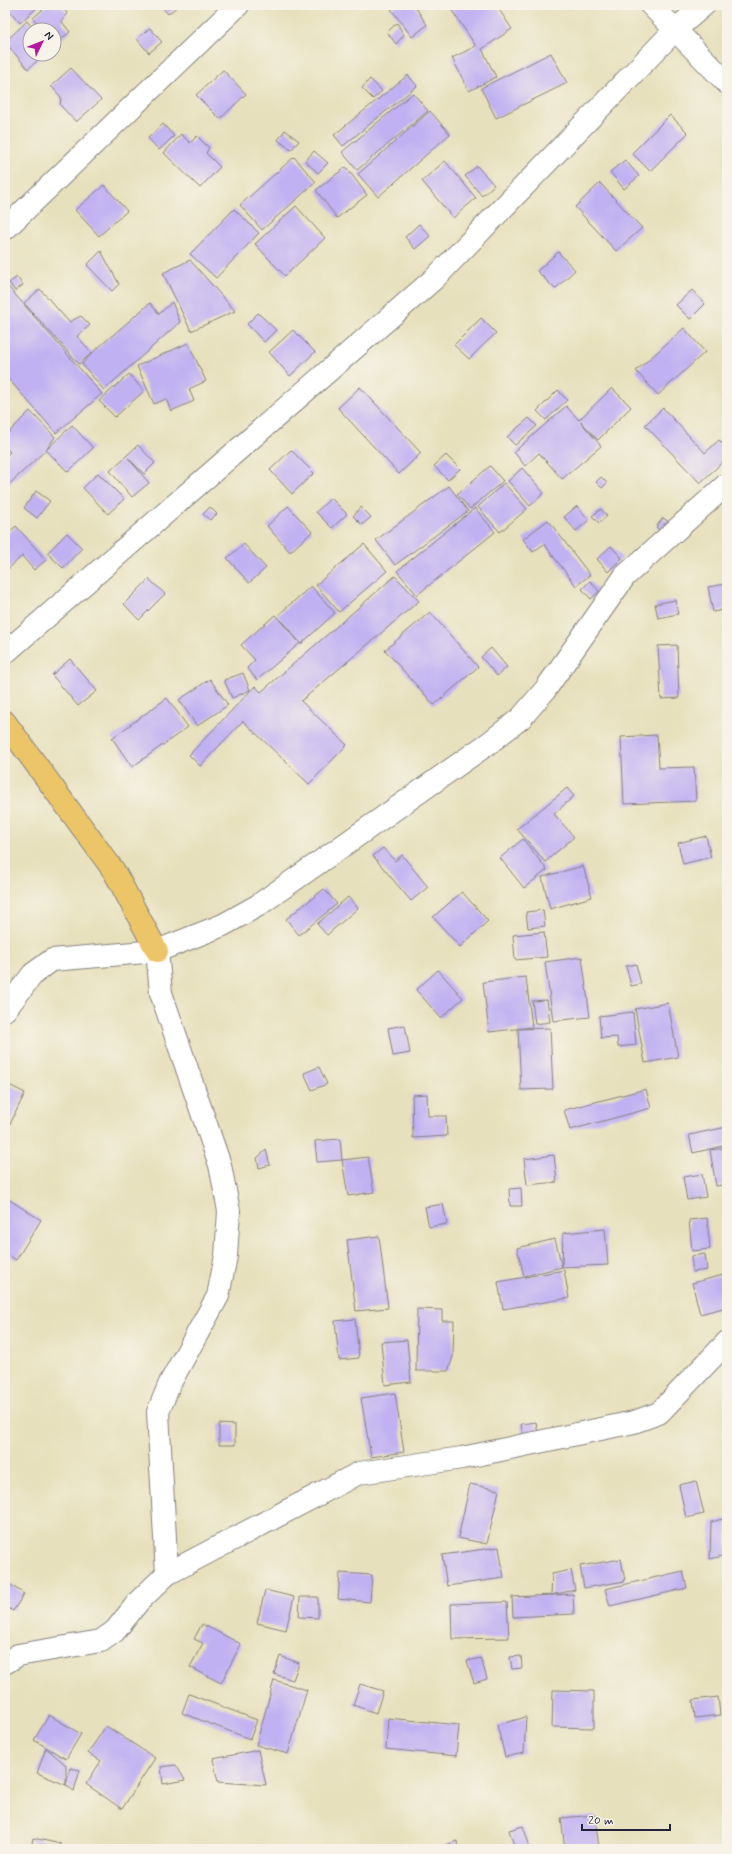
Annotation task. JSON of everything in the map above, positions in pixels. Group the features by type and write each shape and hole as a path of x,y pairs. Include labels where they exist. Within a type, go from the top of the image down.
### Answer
{"main road":[{"path":"5,722 114,871 157,951"}],"street":[{"path":"5,229 238,5"},
{"path":"651,5 727,83"},
{"path":"5,653 435,278 675,30 704,5"},
{"path":"5,1010 33,974 52,960 157,951 223,925 257,906 482,748 521,718 545,690 626,576 727,484"},
{"path":"157,951 161,993 220,1165 229,1211 226,1256 218,1296 170,1383 158,1412 167,1574"},
{"path":"5,1663 18,1655 101,1641 115,1632 140,1601 167,1574 359,1473 462,1458 634,1422 659,1413 727,1342"}],"building":[{"path":"5,5 40,5 20,23"},
{"path":"48,5 60,5 67,13 62,22 36,22 33,18"},
{"path":"160,5 179,5 168,14"},
{"path":"397,5 414,5 427,25 412,37 391,9"},
{"path":"448,5 496,5 512,29 482,49 496,77 469,91 452,58 476,46"},
{"path":"62,22 70,32 62,38"},
{"path":"397,23 404,35 396,44 387,32"},
{"path":"22,26 22,62 5,42"},
{"path":"150,28 162,42 149,53 137,39"},
{"path":"551,53 567,83 496,118 481,88"},
{"path":"22,62 36,62 28,69"},
{"path":"71,68 101,100 76,122 60,105 61,97 51,86"},
{"path":"223,70 246,94 220,119 196,95"},
{"path":"408,75 417,86 343,146 334,135"},
{"path":"370,79 382,91 373,99 362,88"},
{"path":"413,93 428,111 357,170 342,152"},
{"path":"430,111 450,134 378,197 358,174"},
{"path":"670,115 688,133 650,171 632,153"},
{"path":"163,124 174,136 159,150 148,138"},
{"path":"285,130 299,141 291,150 278,140"},
{"path":"181,134 190,143 197,136 209,148 206,153 220,167 200,188 164,153"},
{"path":"314,151 328,163 318,173 305,161"},
{"path":"294,157 316,182 262,230 240,205"},
{"path":"625,160 639,176 624,189 610,172"},
{"path":"445,161 476,198 453,218 422,181"},
{"path":"477,166 494,185 482,196 465,176"},
{"path":"346,167 367,195 337,218 316,190"},
{"path":"600,183 642,228 616,251 575,207"},
{"path":"104,185 127,211 99,236 75,210"},
{"path":"296,206 325,238 285,276 255,244"},
{"path":"234,209 259,233 216,278 190,254"},
{"path":"419,224 430,236 415,249 405,237"},
{"path":"101,251 119,284 112,291 87,265"},
{"path":"558,252 575,270 555,289 537,271"},
{"path":"190,260 235,311 191,331 163,273"},
{"path":"17,277 23,285 15,291 9,283"},
{"path":"5,283 102,394 56,433 5,375"},
{"path":"40,289 69,322 81,316 90,325 77,336 92,353 79,364 24,303"},
{"path":"692,290 705,304 690,319 676,305"},
{"path":"172,302 180,322 104,390 82,364 92,353 150,303 159,314"},
{"path":"258,313 276,330 264,342 247,324"},
{"path":"481,318 496,333 469,359 454,345"},
{"path":"684,328 705,352 658,395 636,371"},
{"path":"293,330 315,352 290,376 269,352"},
{"path":"188,343 206,381 189,389 194,401 171,411 166,399 154,404 137,366"},
{"path":"129,374 144,391 115,417 99,401"},
{"path":"360,387 421,453 399,474 338,408"},
{"path":"612,388 631,407 598,440 581,422 601,446 562,479 539,453 525,466 514,452 566,406 579,420"},
{"path":"558,390 567,400 546,420 537,411"},
{"path":"663,408 705,453 719,440 727,448 727,458 700,483 645,425"},
{"path":"30,411 55,437 46,450 5,488 5,457 10,452 5,447 5,436"},
{"path":"529,418 537,426 515,445 507,437"},
{"path":"72,425 93,448 68,472 46,450"},
{"path":"138,445 155,463 144,474 128,458 149,483 132,497 110,471"},
{"path":"291,450 314,473 292,494 270,470"},
{"path":"446,455 460,469 448,480 434,466"},
{"path":"490,466 503,481 470,509 457,494"},
{"path":"522,468 544,493 530,506 508,481"},
{"path":"98,473 124,499 108,514 83,488"},
{"path":"601,477 607,483 602,488 596,482"},
{"path":"504,483 527,509 500,532 478,507"},
{"path":"449,486 468,511 395,565 376,540"},
{"path":"36,491 50,501 37,518 24,508"},
{"path":"331,498 347,514 332,528 316,512"},
{"path":"288,506 312,532 290,552 267,526"},
{"path":"577,506 589,520 576,531 564,517"},
{"path":"210,507 217,514 210,520 203,514"},
{"path":"361,507 371,517 362,525 353,516"},
{"path":"475,508 495,532 417,595 397,571"},
{"path":"601,509 607,516 599,523 592,516"},
{"path":"663,518 672,524 665,534 656,527"},
{"path":"548,520 590,575 576,586 544,544 533,552 523,539"},
{"path":"16,526 46,560 34,570 22,556 7,570 5,568 5,536"},
{"path":"67,533 82,548 63,568 47,553"},
{"path":"244,544 266,568 249,583 227,558"},
{"path":"364,544 387,571 339,612 316,585"},
{"path":"611,546 622,558 608,572 597,559"},
{"path":"395,576 419,601 301,701 347,745 309,784 243,721 200,766 189,755 255,686 261,692"},
{"path":"149,579 165,594 139,620 124,604"},
{"path":"590,581 599,591 591,599 582,589"},
{"path":"726,584 727,609 713,612 708,587"},
{"path":"311,586 335,613 301,644 277,616"},
{"path":"675,600 678,614 658,618 655,604"},
{"path":"430,612 478,667 434,705 385,650"},
{"path":"275,615 300,643 257,680 247,668 255,660 241,645"},
{"path":"677,645 679,698 661,699 658,646"},
{"path":"491,648 507,667 497,676 481,657"},
{"path":"70,659 97,691 78,706 52,675"},
{"path":"243,673 250,690 232,698 224,680"},
{"path":"210,679 228,705 197,726 179,700"},
{"path":"167,698 188,727 132,767 112,738"},
{"path":"657,735 659,768 694,767 696,801 624,804 621,737"},
{"path":"567,788 574,796 554,814 574,837 545,862 517,829"},
{"path":"706,836 711,857 683,864 678,843"},
{"path":"523,839 547,870 524,888 500,858"},
{"path":"383,848 395,861 402,855 428,887 411,901 373,856"},
{"path":"583,866 592,897 550,909 542,877"},
{"path":"324,889 337,904 299,935 286,919"},
{"path":"462,892 488,921 460,947 433,917"},
{"path":"348,897 358,908 327,935 317,924"},
{"path":"543,910 545,926 528,928 526,912"},
{"path":"544,932 547,957 515,960 513,935"},
{"path":"582,957 590,1017 553,1021 545,962"},
{"path":"636,964 641,984 631,986 626,966"},
{"path":"438,970 463,998 441,1018 416,990"},
{"path":"526,977 532,1027 489,1032 483,982"},
{"path":"547,1000 550,1022 535,1024 532,1001"},
{"path":"668,1003 678,1057 645,1063 635,1009"},
{"path":"633,1012 636,1045 618,1047 617,1037 601,1038 599,1016"},
{"path":"405,1025 410,1053 393,1056 388,1028"},
{"path":"550,1028 553,1089 521,1090 518,1029"},
{"path":"319,1067 327,1084 312,1090 304,1073"},
{"path":"5,1083 25,1093 10,1124 5,1122"},
{"path":"646,1089 651,1108 570,1130 564,1110"},
{"path":"427,1094 428,1116 446,1116 447,1136 413,1138 412,1095"},
{"path":"727,1127 727,1145 693,1153 689,1135"},
{"path":"340,1139 342,1160 317,1162 315,1141"},
{"path":"727,1148 726,1206 723,1185 716,1186 710,1150"},
{"path":"266,1150 270,1165 259,1168 257,1158"},
{"path":"554,1155 557,1182 527,1185 524,1159"},
{"path":"368,1157 374,1192 348,1196 342,1160"},
{"path":"702,1174 706,1197 687,1200 683,1177"},
{"path":"521,1188 522,1206 510,1206 509,1189"},
{"path":"5,1197 41,1220 16,1260 5,1253"},
{"path":"443,1204 447,1224 429,1227 425,1207"},
{"path":"707,1218 710,1249 692,1251 689,1220"},
{"path":"605,1229 608,1265 562,1267 563,1233"},
{"path":"379,1236 388,1308 356,1311 347,1240"},
{"path":"555,1239 562,1267 524,1276 517,1248"},
{"path":"705,1254 707,1270 693,1272 691,1256"},
{"path":"564,1270 569,1298 503,1309 498,1282"},
{"path":"727,1274 727,1307 700,1314 692,1283"},
{"path":"417,1309 442,1310 442,1321 454,1321 453,1357 448,1371 416,1371"},
{"path":"355,1319 359,1358 339,1360 335,1321"},
{"path":"407,1340 411,1382 385,1385 381,1342"},
{"path":"395,1393 404,1452 371,1457 361,1398"},
{"path":"536,1422 539,1439 523,1441 521,1424"},
{"path":"219,1424 235,1425 235,1445 219,1445"},
{"path":"696,1481 704,1514 686,1518 679,1485"},
{"path":"470,1484 499,1490 487,1544 458,1538"},
{"path":"727,1518 727,1555 710,1559 711,1522"},
{"path":"499,1547 504,1578 447,1586 442,1555"},
{"path":"621,1559 625,1581 584,1588 580,1566"},
{"path":"571,1570 575,1590 551,1595 552,1574"},
{"path":"683,1571 687,1588 610,1606 605,1589"},
{"path":"340,1573 372,1575 370,1602 338,1599"},
{"path":"5,1581 24,1594 13,1611 5,1606"},
{"path":"265,1590 294,1597 286,1630 257,1623"},
{"path":"573,1594 574,1614 513,1617 512,1597"},
{"path":"300,1597 318,1597 318,1618 299,1617"},
{"path":"507,1602 509,1638 452,1639 451,1604"},
{"path":"202,1624 241,1644 221,1683 190,1667 203,1643 194,1639"},
{"path":"280,1656 299,1663 293,1680 274,1674"},
{"path":"521,1656 522,1668 512,1669 510,1657"},
{"path":"481,1658 487,1679 474,1683 467,1661"},
{"path":"274,1680 307,1690 288,1754 256,1745"},
{"path":"360,1684 383,1691 376,1713 353,1705"},
{"path":"553,1690 594,1691 594,1728 552,1727"},
{"path":"189,1694 257,1720 250,1739 182,1713"},
{"path":"718,1697 720,1715 695,1718 693,1700"},
{"path":"49,1715 81,1734 66,1759 34,1740"},
{"path":"526,1717 524,1753 505,1757 497,1725"},
{"path":"388,1718 459,1725 456,1756 386,1749"},
{"path":"106,1726 155,1758 122,1809 86,1784 101,1761 88,1753"},
{"path":"46,1748 66,1765 66,1785 37,1773"},
{"path":"258,1750 266,1785 218,1782 213,1759"},
{"path":"176,1765 185,1780 163,1784 161,1767"},
{"path":"70,1768 80,1770 74,1791 66,1785"},
{"path":"595,1815 599,1849 565,1849 561,1818"},
{"path":"523,1826 530,1847 515,1849 509,1830"},
{"path":"33,1838 61,1844 60,1849 31,1849"},
{"path":"457,1841 458,1849 435,1849"}]}
